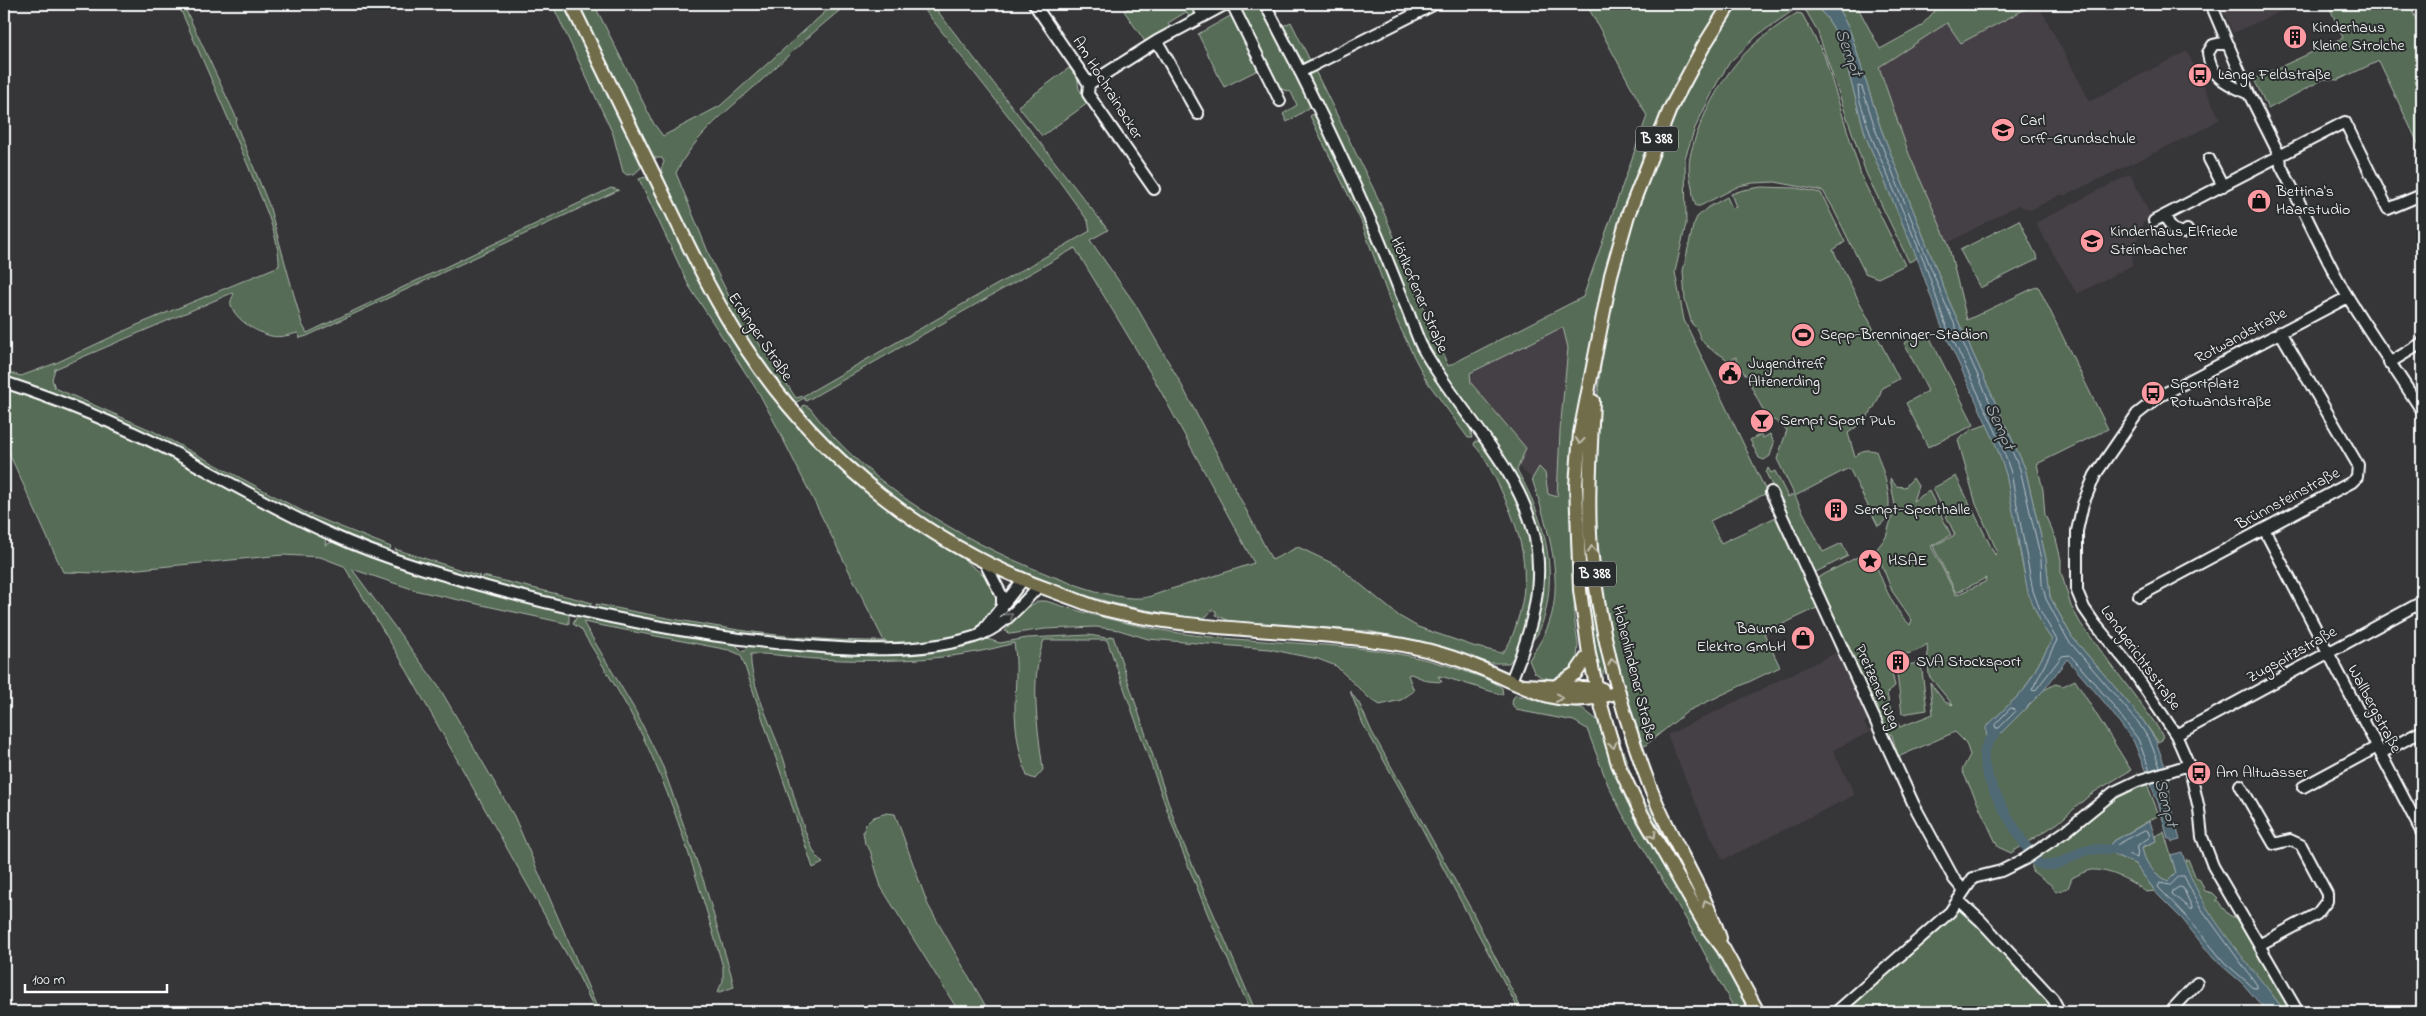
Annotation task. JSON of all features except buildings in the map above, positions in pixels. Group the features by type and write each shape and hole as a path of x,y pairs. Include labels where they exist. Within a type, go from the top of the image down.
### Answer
{"main road":[{"name":"Erdinger Straße","path":"571,4 700,271 730,324 762,372 790,408 849,469 894,506 963,551 985,563 1023,580 1102,609 1156,620 1210,627 1322,634 1399,644 1465,662 1552,698 1582,701 1597,693"},
{"name":"B 388","path":"1597,693 1589,654 1580,590 1576,485 1580,433 1611,276 1639,184 1677,94 1727,8"},
{"name":"Hohenlindener Straße","path":"1595,359 1590,480 1591,549 1605,632 1619,692 1650,788 1664,821 1711,913 1723,948"},
{"path":"1558,685 1576,672 1589,654"},
{"path":"1515,683 1558,685 1597,693 1619,692"},
{"name":"Hohenlindener Straße","path":"1597,693 1618,764 1631,796 1705,925 1723,948 1758,1012"}],"street":[{"name":"Am Hochrainacker","path":"1034,4 1089,84 1088,94 1154,189"},
{"path":"1196,4 1204,16"},
{"path":"1089,84 1157,41 1226,4"},
{"path":"1232,4 1280,101"},
{"name":"Hörlkofener Straße","path":"1265,4 1355,186 1421,345 1452,395 1503,467 1529,518 1538,554 1538,592 1515,683"},
{"path":"1300,72 1435,4"},
{"path":"2211,4 2249,94 2280,156 2281,166 2348,296 2389,363 2401,376 2422,411"},
{"path":"1157,41 1198,114"},
{"path":"2229,45 2221,43 2212,45 2208,53 2212,70 2218,79 2249,94"},
{"path":"2154,221 2344,122 2388,209 2419,196"},
{"path":"2209,159 2223,186"},
{"path":"2165,216 2172,229 2183,232 2187,230"},
{"name":"Rotwandstraße","path":"2095,475 2137,414 2144,407 2348,296"},
{"name":"Brünnsteinstraße","path":"2139,596 2352,482 2358,471 2358,465 2280,332"},
{"path":"2389,363 2422,343"},
{"path":"4,382 59,400 118,425 331,535 398,560 503,591 602,616 743,641 893,650 934,646 975,637 992,630 1010,617 1039,586"},
{"name":"Landgerichtsstraße","path":"2095,475 2083,504 2077,531 2078,591 2084,608 2130,665 2176,735 2189,765 2199,809 2202,837 2213,866 2298,1012"},
{"name":"Pretzener Weg","path":"1771,492 1914,805 1954,879 1964,891"},
{"name":"Wallbergstraße","path":"2264,529 2422,833"},
{"path":"985,563 1002,596 1002,609"},
{"path":"975,637 1002,609 1023,580"},
{"name":"Zugspitzstraße","path":"2176,735 2422,602"},
{"path":"2303,787 2422,731"},
{"path":"1836,1012 1950,912 1959,902 1973,878 2001,871 2025,859 2114,792 2146,778 2168,773 2189,765"},
{"path":"2240,785 2274,844 2290,840 2302,845 2327,894 2327,902 2317,914 2259,944"},
{"path":"1959,902 1981,921 2046,992 2060,1012"},
{"path":"2170,1012 2197,983"}],"shaded area":[{"path":"2038,4 2090,101 2187,51 2220,119 2204,129 2064,196 2062,194 2031,210 2018,205 1948,243 1909,154 1879,66 1948,23 1961,43"},
{"path":"2220,4 2298,4 2233,33"},
{"name":"Kinderhaus Elfriede Steinbacher","path":"2130,174 2152,218 2143,223 2132,257 2133,265 2077,294 2035,223"},
{"path":"1563,326 1568,348 1560,431 1557,497 1548,495 1545,473 1538,467 1532,479 1518,466 1526,448 1471,383 1470,373"},
{"path":"1839,651 1870,719 1864,723 1868,730 1874,727 1875,730 1833,750 1855,795 1723,860 1705,825 1667,735"}],"green space":[{"path":"178,4 183,4 237,119 236,124 269,205 302,324 307,333 611,188 619,190 307,336 300,338 298,333 274,337 254,329 242,321 233,311 231,300 234,294 232,293 55,369 52,379 55,388 153,431 306,513 391,547 389,551 295,513 154,437 111,417 5,377 4,371 21,376 56,363 137,325 279,266 273,229 264,203"},
{"path":"552,4 565,4 639,156 641,168 634,174 627,175 623,172 613,134"},
{"path":"576,4 594,4 654,124 663,136 720,106 833,5 848,4 815,31 714,122 693,146 676,173 713,264 734,306 796,398 803,396 1090,231 1088,221 1057,178 920,4 932,4 1108,230 1090,240 1135,304 1179,380 1272,560 1298,547 1338,566 1399,616 1418,627 1476,647 1502,653 1513,634 1522,604 1524,570 1519,537 1514,521 1489,465 1474,445 1475,441 1483,442 1513,495 1524,520 1531,546 1534,572 1532,599 1525,627 1513,658 1509,663 1490,663 1429,643 1368,631 1230,621 1216,615 1216,611 1212,610 1206,617 1195,618 1117,604 1080,594 1005,565 933,526 900,504 869,479 818,432 808,420 802,407 804,405 810,408 834,437 862,465 893,490 927,513 961,534 997,552 1068,582 1115,596 1142,598 1254,563 1154,379 1075,248 806,401 804,398 797,402 790,400 759,359 722,300 667,187 661,169 664,162 662,158 655,158 646,148"},
{"path":"1135,4 1193,4 1195,11 1190,18 1186,12 1168,23 1171,29 1146,43 1124,11"},
{"path":"1251,4 1253,7 1260,4 1263,7 1310,103 1309,108 1287,122 1283,114 1297,105 1291,92 1278,88 1240,10"},
{"path":"1591,4 1722,4 1687,62 1649,139 1619,222 1605,276 1582,397 1574,617 1578,645 1577,660 1572,669 1562,676 1551,679 1541,677 1534,672 1529,660 1545,633 1552,615 1555,596 1553,556 1544,516 1532,479 1539,467 1545,473 1548,494 1557,497 1560,431 1568,348 1563,327 1470,373 1471,383 1526,448 1517,470 1541,523 1546,541 1549,579 1548,599 1544,618 1538,634 1531,641 1539,609 1543,578 1541,547 1534,515 1513,470 1454,388 1427,346 1413,317 1367,199 1283,26 1291,22 1377,196 1448,366 1583,297 1647,116 1589,9"},
{"path":"1739,4 1814,4 1827,18 1839,37 1866,137 1917,258 1909,262 1866,173 1817,30 1806,11 1798,7 1758,35 1730,62 1717,83 1695,128 1685,158 1686,224 1675,272 1684,320 1767,493 1710,521 1721,543 1778,516 1821,606 1764,633 1780,667 1688,711 1642,748 1616,658 1599,565 1594,491 1596,418 1604,344 1619,272 1640,201 1667,133 1700,67"},
{"path":"1836,4 1856,4 1880,49 1920,27 1941,4 2035,4 1961,43 1947,23 1879,67 1909,154 1948,243 1967,320 2038,286 2108,429 2037,464 2043,490 2045,515 2056,539 2061,560 2061,572 2071,606 2081,624 2155,723 2163,737 2158,742 2142,719 2072,637 2050,597 2046,559 2025,468 1949,301 1881,129 1850,31"},
{"path":"2328,4 2410,4 2422,35 2422,152 2379,61 2338,80 2324,79 2268,109 2254,79 2343,38"},
{"path":"1797,13 1802,14 1824,55 1862,178 1905,265 1878,278 1865,273 1823,191 1775,182 1753,183 1739,186 1700,206 1696,206 1694,201 1689,165 1690,157 1697,133 1723,81 1730,70 1751,47"},
{"path":"1232,15 1260,69 1224,87 1198,34"},
{"path":"1069,68 1077,75 1079,89 1088,103 1042,136 1018,106"},
{"path":"1315,113 1354,191 1416,346 1428,367 1470,427 1472,438 1468,438 1426,380 1413,355 1397,321 1361,221 1310,116"},
{"path":"645,177 651,182 768,388 950,549 990,580 995,588 997,605 977,629 942,640 915,644 884,641 760,395 689,286 639,179"},
{"name":"Sepp-Brenninger-Stadion","path":"1761,187 1796,188 1821,193 1845,242 1833,250 1899,379 1882,388 1870,414 1848,433 1855,457 1864,451 1876,451 1888,491 1888,512 1885,520 1878,526 1849,468 1795,496 1823,552 1842,543 1848,556 1816,572 1813,570 1766,473 1768,468 1771,473 1775,471 1788,497 1794,494 1777,459 1787,430 1774,420 1769,422 1748,380 1750,379 1748,375 1745,375 1736,357 1728,361 1703,342 1692,324 1685,300 1683,271 1693,226 1697,217 1707,208 1727,197 1732,208 1736,207 1731,194"},
{"path":"2019,220 2038,259 1980,288 1960,250"},
{"path":"1927,332 1974,425 1928,447 1906,403 1928,391 1904,343"},
{"path":"4,386 86,418 165,454 321,535 326,539 325,545 335,541 569,612 569,624 418,591 352,569 439,687 514,816 599,1012 596,1012 576,971 401,660 344,566 320,557 283,555 97,573 63,572 4,442"},
{"path":"1590,412 1587,459 1606,664 1602,677 1598,673 1594,648 1583,546 1583,469"},
{"path":"1988,424 2010,487 2025,577 2030,594 2043,625 2052,640 2024,690 1986,727 1995,739 2044,690 2055,684 2063,686 2075,680 2131,770 2091,794 2058,823 2011,853 1998,847 1962,770 1970,755 1966,743 1955,732 1898,757 1892,735 1883,731 1817,581 1819,577 1867,552 1872,554 1892,601 1910,625 1912,620 1892,591 1876,550 1886,537 1895,506 1890,478 1896,486 1905,487 1913,478 1918,486 1913,501 1929,491 1951,535 1931,546 1956,595 1985,582 1986,578 1956,593 1933,546 1955,535 1933,488 1956,476 1995,555 1997,551 1976,504 1958,440 1971,430","holes":["1927,644 1929,676 1953,705 1945,702 1930,683 1933,714 1900,727 1890,708 1887,693 1895,686 1889,660 1917,651"]},
{"path":"1761,434 1763,438 1770,434 1774,443 1770,456 1764,460 1759,458 1750,440"},
{"path":"395,549 480,576 476,579 398,555"},
{"path":"483,576 592,603 589,607 579,605 483,581"},
{"path":"1038,601 1046,601 1128,623 1179,633 1358,648 1429,660 1494,682 1502,688 1503,695 1444,677 1438,676 1442,682 1428,681 1411,674 1408,675 1414,691 1401,700 1380,705 1369,698 1336,666 1318,659 1269,649 1148,639 1119,630 1096,627 1045,629 1010,634 1005,631 1024,610"},
{"path":"596,604 667,618 775,635 884,641 866,644 832,643 741,635 616,614 597,608"},
{"path":"578,614 632,627 735,644 742,651 745,651 749,645 827,652 883,654 987,639 1000,643 1027,638 1089,635 1107,638 1113,636 1178,831 1256,1012 1251,1012 1208,915 1177,838 1107,640 1044,640 1039,655 1036,688 1037,721 1043,770 1035,779 1027,776 1018,742 1015,715 1016,667 1014,643 965,654 916,659 841,660 751,654 751,665 758,692 784,760 805,831 817,857 823,863 813,868 741,655 729,650 583,622 635,710 663,767 704,882 731,974 734,987 717,993 723,981 723,967 678,821 656,765 636,723 581,629 573,624"},
{"path":"1921,663 1927,710 1902,714 1896,666"},
{"path":"1350,691 1360,705 1372,732 1471,909 1523,1012 1520,1012 1412,810 1363,724"},
{"path":"1516,695 1546,703 1582,708 1597,720 1625,798 1638,824 1722,962 1749,1012 1736,1012 1686,919 1622,813 1608,785 1587,729 1574,721 1516,710 1512,704 1513,698"},
{"path":"1610,713 1637,791 1657,820 1668,842 1639,797 1620,752"},
{"path":"2147,784 2159,815 2112,842 2109,848 2115,855 2135,864 2155,891 2146,892 2120,876 2105,871 2091,870 2072,878 2068,888 2056,892 2051,885 2032,871 2032,862 2047,848 2074,830 2109,802"},
{"path":"887,813 895,814 928,905 989,1012 959,1012 881,887 870,850 865,844 863,832 866,824 874,817"},
{"path":"2164,832 2176,873 2168,881 2150,868 2142,848 2156,841 2155,836"},
{"path":"2188,859 2196,878 2200,880 2205,891 2213,893 2218,898 2216,900 2229,915 2242,921 2295,1012 2285,1012 2214,920 2191,881 2184,861"},
{"path":"1956,910 1964,911 2015,959 2058,1012 1844,1012 1913,947"}],"water":[{"name":"Sempt","path":"1814,4 1836,4 1850,31 1881,129 1949,301 2025,468 2046,559 2050,597 2072,637 2142,719 2155,739 2169,777 2170,804 2180,840 2172,842 2171,839 2168,839 2159,805 2134,742 2104,702 2067,659 2044,690 1995,739 1987,744 1986,727 2024,690 2052,640 2043,627 2028,593 2006,474 1994,440 1941,325 1919,263 1866,137 1839,37 1827,18"},
{"path":"2150,821 2156,841 2142,847 2150,867 2168,881 2176,873 2171,855 2182,852 2200,896 2226,936 2285,1012 2267,1012 2243,984 2213,958 2183,920 2158,895 2135,864 2115,855 2109,848 2112,842"}],"waterway":[{"path":"1995,734 1985,748 1984,754 1989,779 2004,810 2036,862 2042,865 2060,863 2088,850 2125,851"}],"place":[{"name":"Kinderhaus Kleine Strolche","path":"2295,37"},
{"name":"Lange Feldstraße","path":"2200,75"},
{"name":"Carl Orff-Grundschule","path":"2003,130"},
{"name":"Bettina's Haarstudio","path":"2259,201"},
{"name":"Kinderhaus Elfriede Steinbacher","path":"2092,241"},
{"name":"Sepp-Brenninger-Stadion","path":"1803,335"},
{"name":"Jugendtreff Altenerding","path":"1730,373"},
{"name":"Sportplatz Rotwandstraße","path":"2153,393"},
{"name":"Sempt Sport Pub","path":"1762,421"},
{"name":"Sempt-Sporthalle","path":"1836,510"},
{"name":"HSAE","path":"1870,561"},
{"name":"Bauma Elektro GmbH","path":"1803,638"},
{"name":"SVA Stocksport","path":"1898,662"},
{"name":"Am Altwasser","path":"2199,773"}]}
